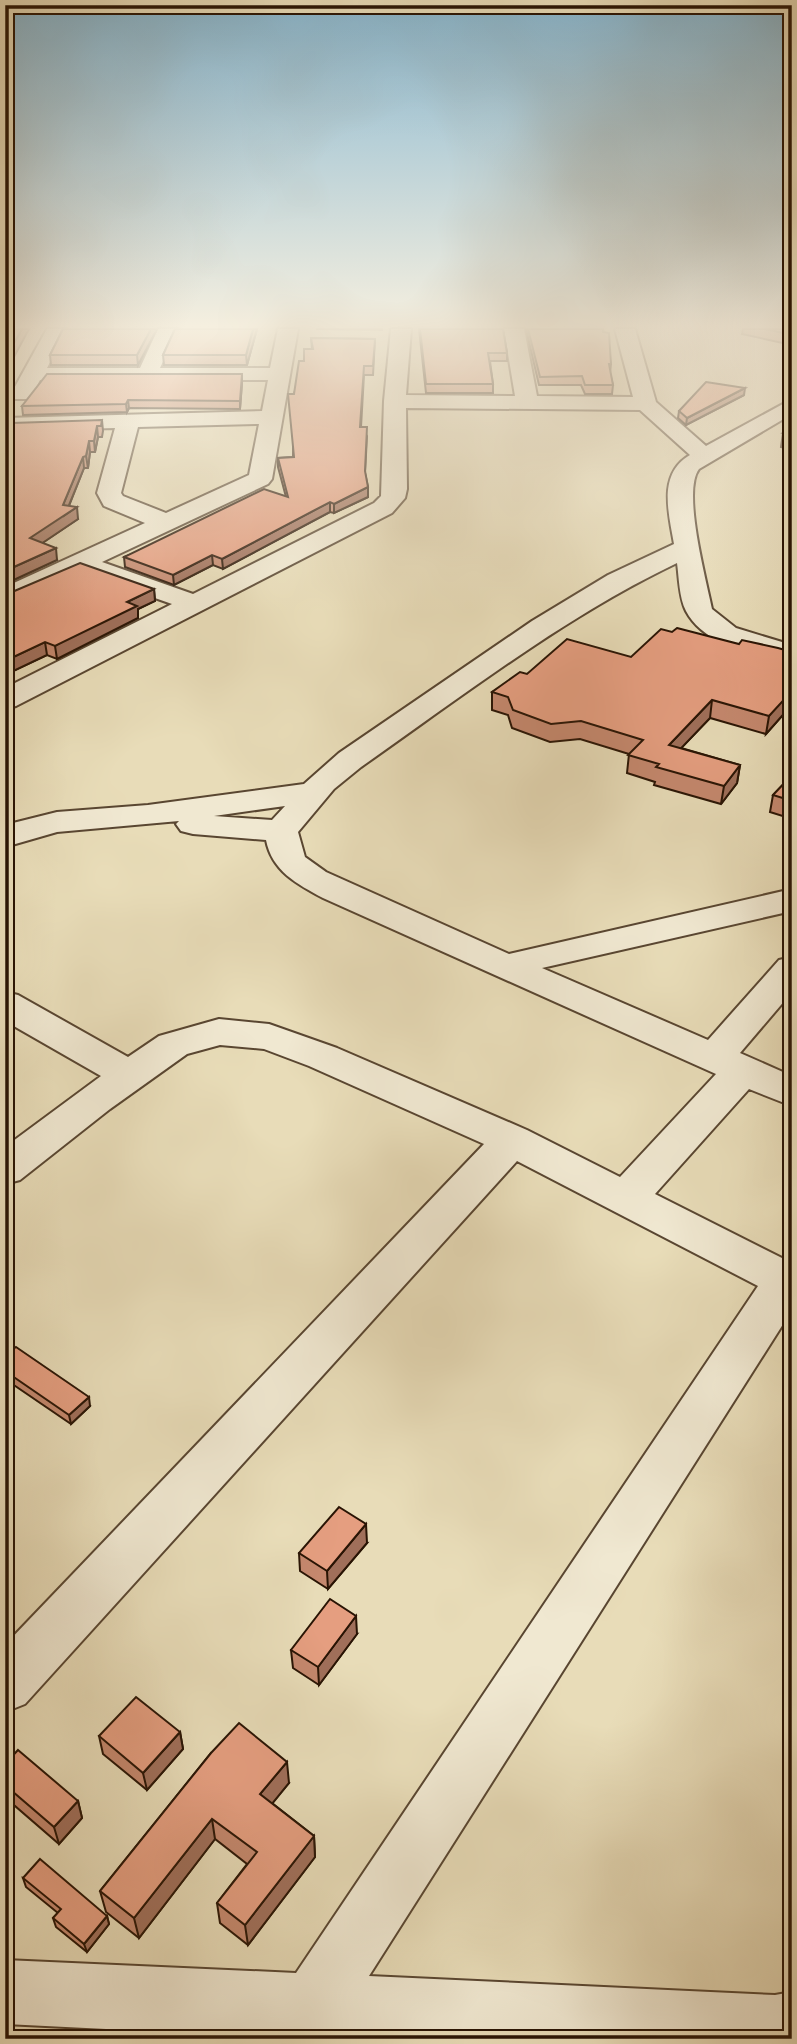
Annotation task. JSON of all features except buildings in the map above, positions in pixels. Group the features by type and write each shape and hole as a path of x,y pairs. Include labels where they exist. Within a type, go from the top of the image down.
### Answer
{"street":[{"path":"6,425 25,424"},
{"path":"127,424 109,493 113,501 165,522"},
{"path":"5,597 260,479 269,424"},
{"path":"5,700 383,508 393,498 395,489 395,424"},
{"path":"669,424 703,455"},
{"path":"758,424 703,455 683,474 679,484 679,500 698,609 704,622 720,631 792,654"},
{"path":"689,547 617,581 542,627 350,761 313,793 281,831 283,851 297,870 335,891 792,1093"},
{"path":"81,563 194,603"},
{"path":"5,837 20,830 57,822 146,815 187,807 313,793"},
{"path":"146,815 173,822 281,831"},
{"path":"506,966 792,900"},
{"path":"626,1198 728,1064 792,968"},
{"path":"5,1004 129,1076"},
{"path":"5,1169 173,1045 219,1032 269,1037 324,1057 512,1140 790,1282 312,2006"},
{"path":"5,1685 512,1140"},
{"path":"5,1992 775,2028 792,2025"}]}
